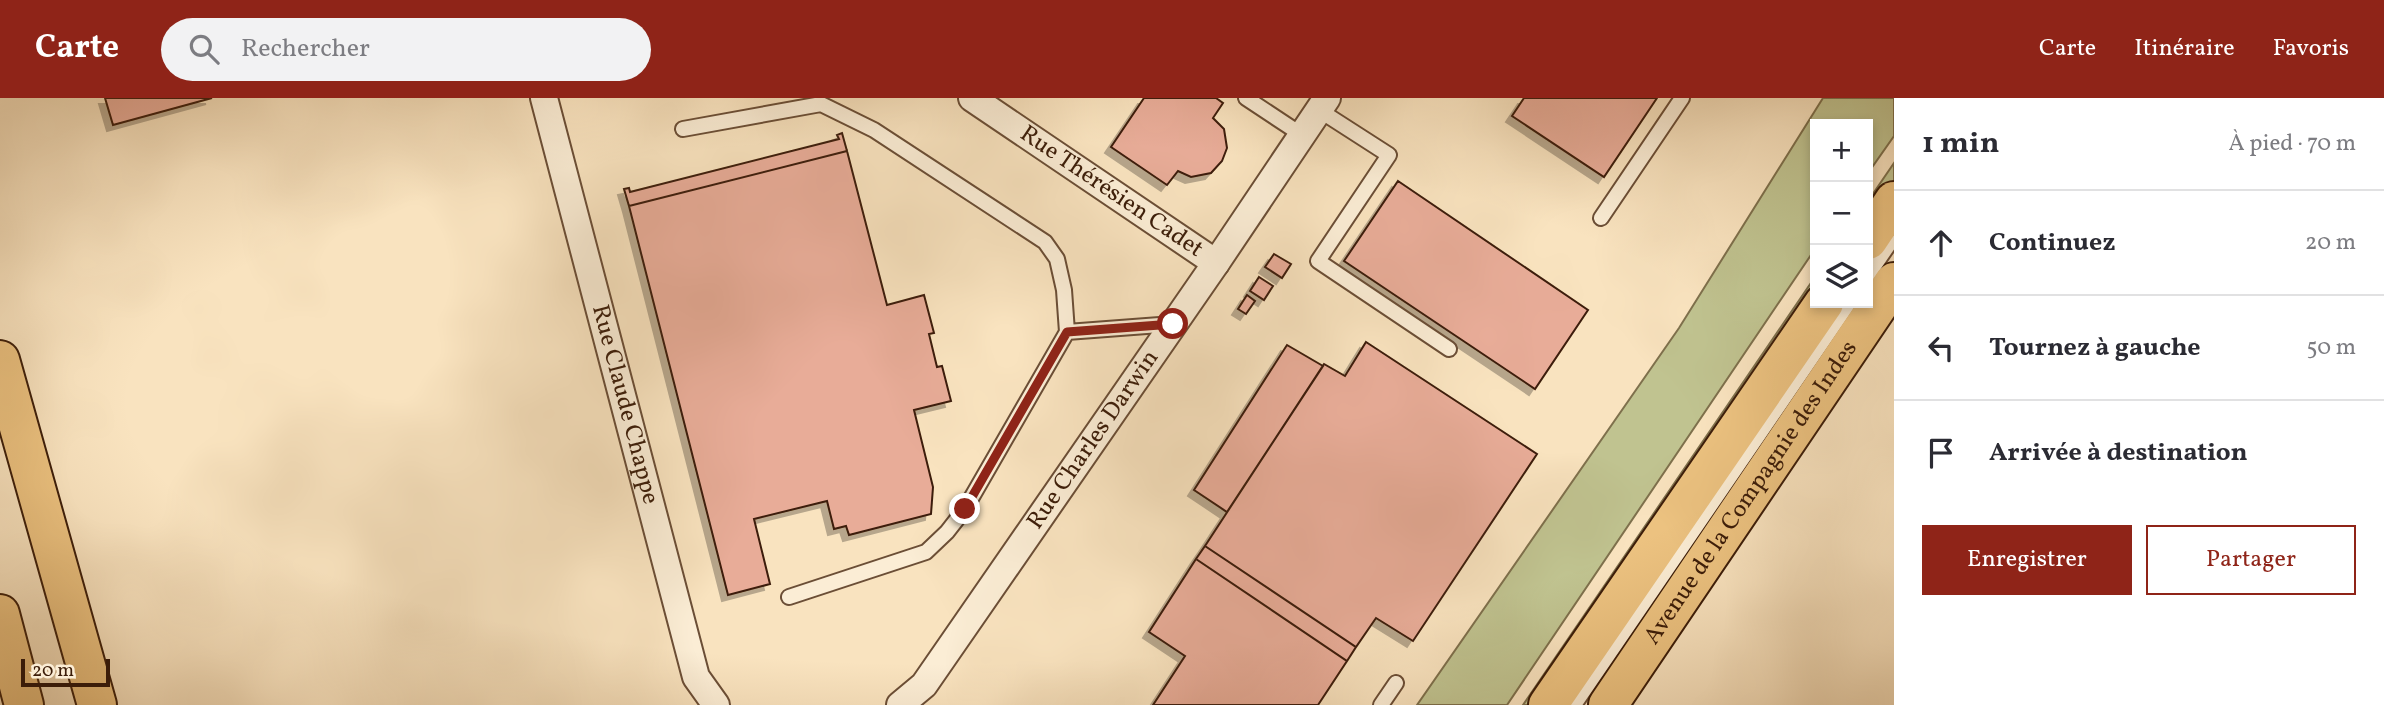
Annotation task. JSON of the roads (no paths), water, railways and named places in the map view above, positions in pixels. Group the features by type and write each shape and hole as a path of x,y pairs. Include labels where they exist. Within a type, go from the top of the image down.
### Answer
{"main road":[{"path":"1873,232 1894,201"},
{"name":"Avenue de la Compagnie des Indes","path":"1608,705 1894,282"},
{"name":"Avenue de la Compagnie des Indes","path":"1548,705 1821,308"},
{"path":"0,360 97,705"},
{"path":"0,614 24,705"}],"street":[{"name":"Rue Claude Chappe","path":"544,98 696,677 716,705"},
{"name":"Rue Thérésien Cadet","path":"972,98 1216,263"},
{"name":"Rue Charles Darwin","path":"900,705 924,685 1323,104"}],"lane":[{"path":"1247,98 1302,135"},
{"path":"1601,218 1682,98"},
{"path":"683,130 821,104 874,130 1045,242 1057,259 1064,289 1067,332 965,509 947,532 926,552 789,597"},
{"path":"1323,104 1389,155 1318,261 1449,349"},
{"path":"1873,268 1894,237"},
{"name":"Avenue de la Compagnie des Indes","path":"1574,705 1846,308"},
{"path":"1067,332 1173,324"},
{"path":"1381,705 1396,683"}]}
